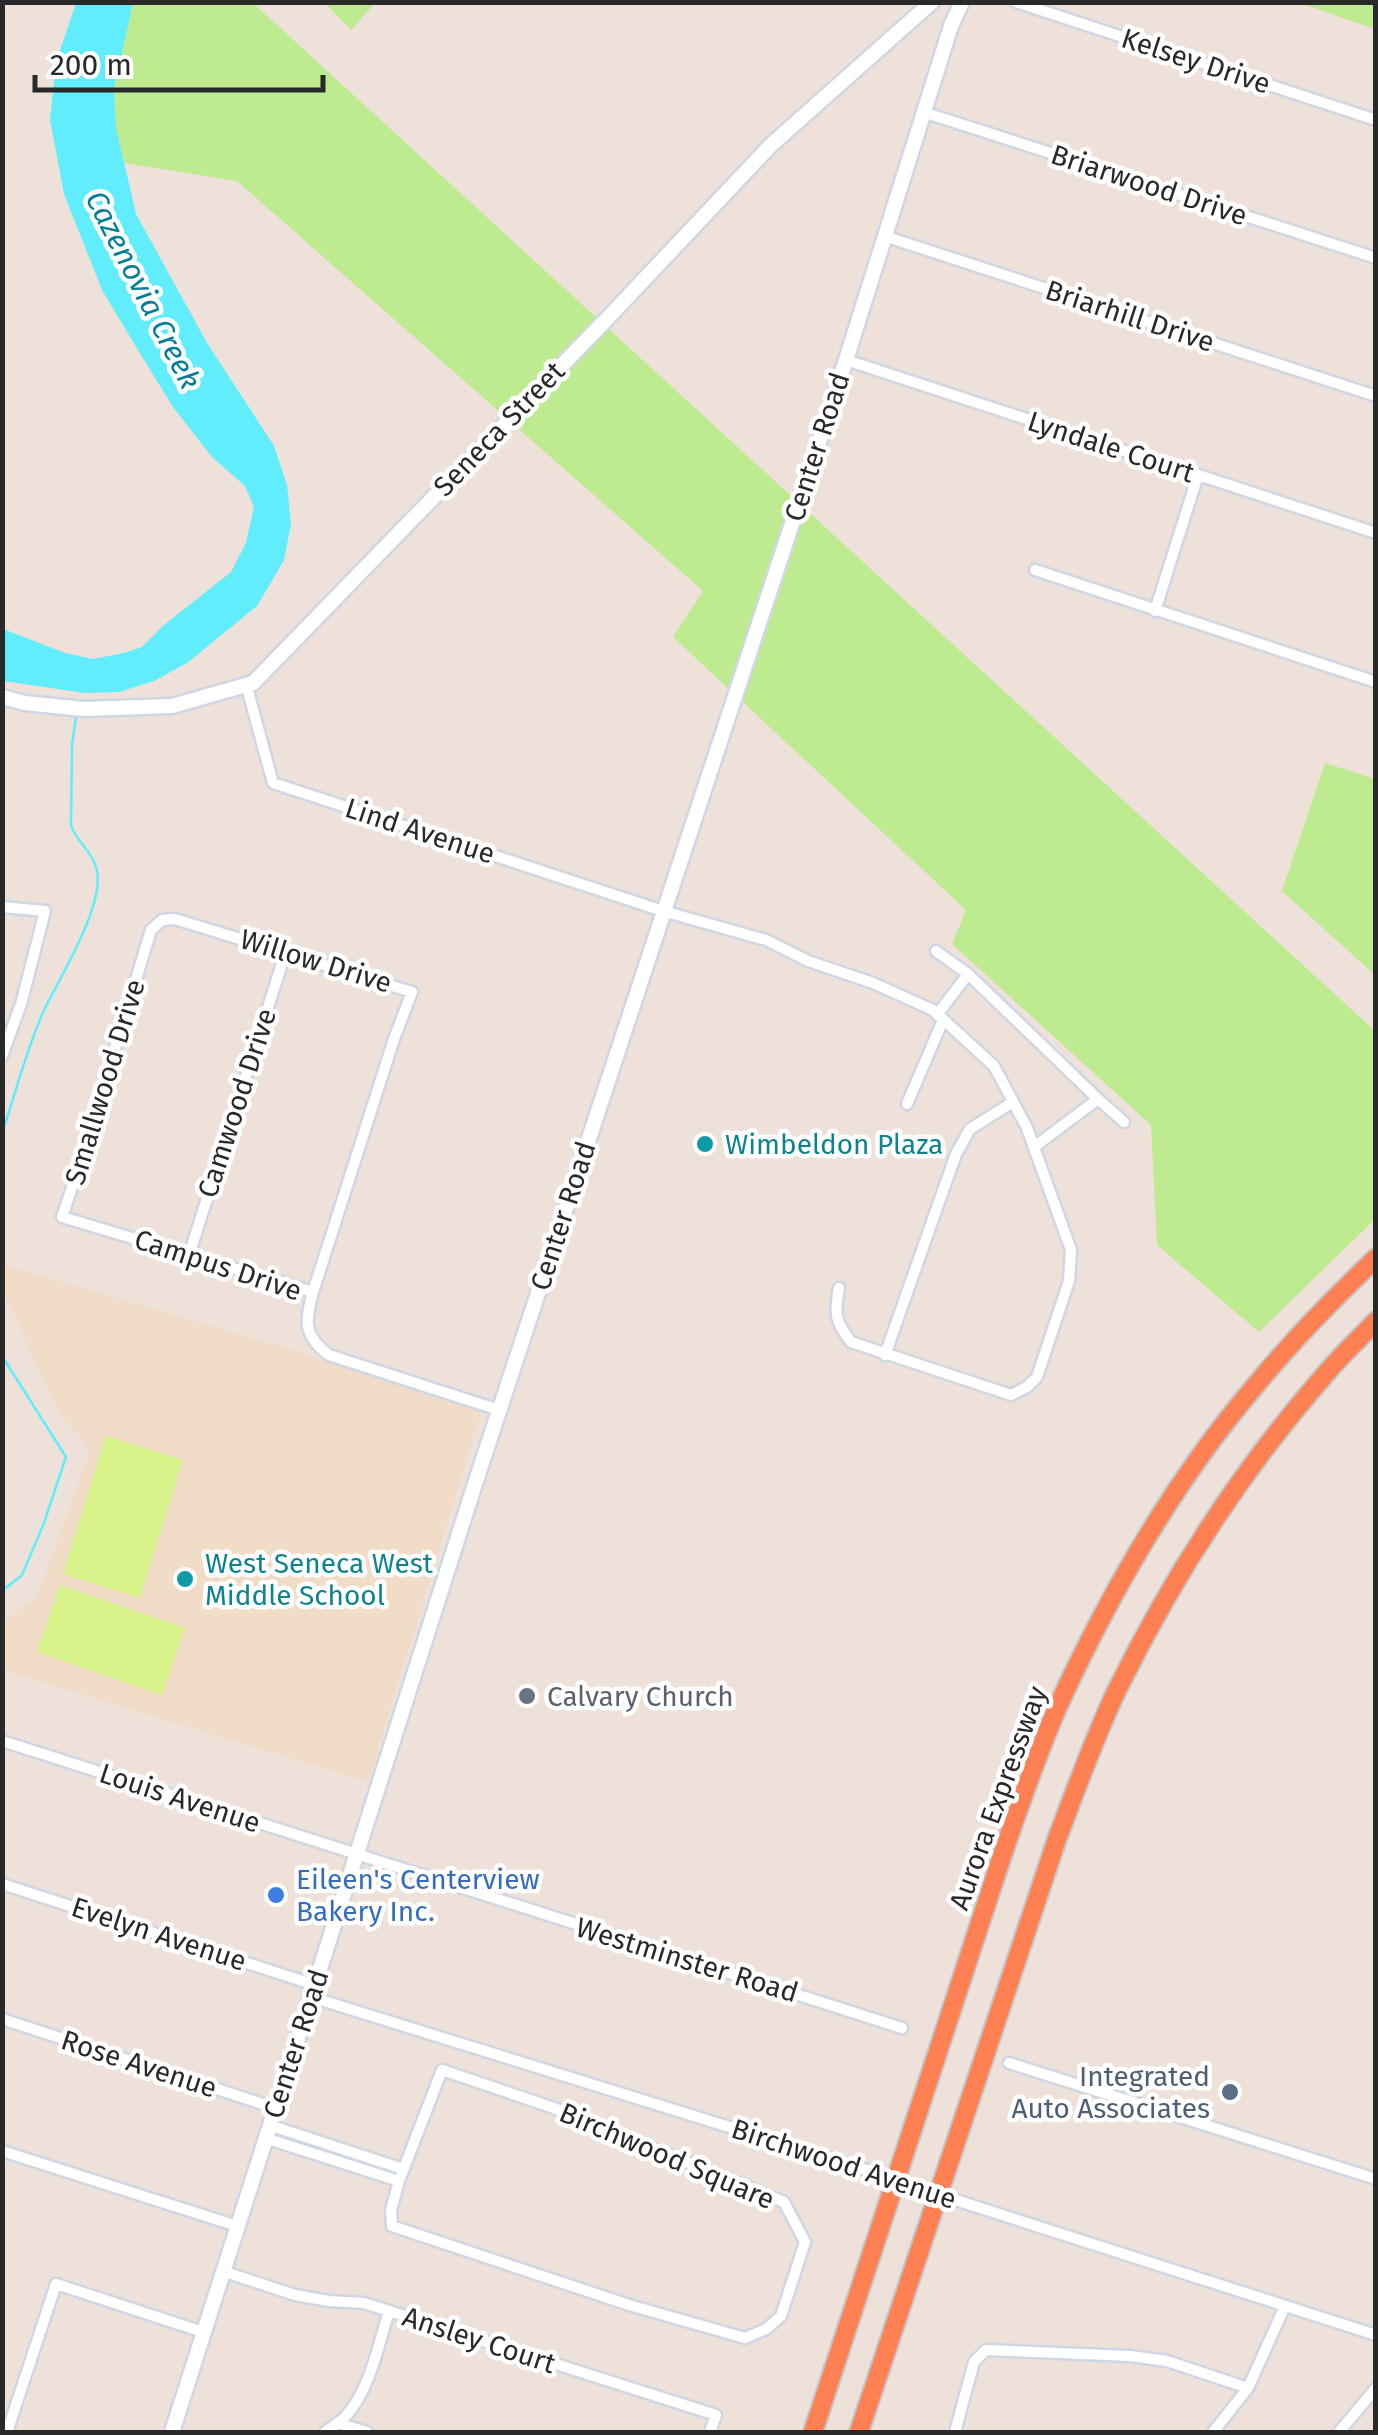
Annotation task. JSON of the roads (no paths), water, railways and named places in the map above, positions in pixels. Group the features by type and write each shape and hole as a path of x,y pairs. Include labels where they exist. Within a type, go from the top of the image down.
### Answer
{"highway":[{"name":"Aurora Expressway","path":"813,2432 1028,1782 1087,1646 1124,1576 1208,1446 1293,1341 1376,1258"},
{"path":"859,2432 1057,1839 1116,1693 1188,1560 1230,1496 1323,1376 1376,1321"}],"main road":[{"name":"Seneca Street","path":"2,696 83,710 172,706 254,683 771,145 932,2"},
{"name":"Center Road","path":"172,2432 499,1410 962,2"}],"street":[{"name":"Kelsey Drive","path":"1016,2 1376,120"},
{"name":"Briarwood Drive","path":"923,112 1376,258"},
{"name":"Briarhill Drive","path":"884,236 1376,396"},
{"name":"Lyndale Court","path":"846,360 1376,534"},
{"path":"1155,611 1198,475"},
{"path":"1035,570 1376,682"},
{"name":"Lind Avenue","path":"246,684 273,782 663,911"},
{"path":"2,907 45,911 21,1004 2,1056"},
{"path":"663,911 766,940 933,1010 994,1066 1013,1102 1072,1250 1068,1280 1036,1376 1027,1387 1011,1395 851,1342 840,1328 835,1312 839,1288"},
{"name":"Smallwood Drive","path":"115,1233 62,1217 152,930 162,920 183,921"},
{"name":"Willow Drive","path":"183,921 412,992 313,1292"},
{"name":"Camwood Drive","path":"188,1255 286,951"},
{"path":"936,951 968,974 1124,1122"},
{"path":"907,1104 940,1017 968,974"},
{"path":"1034,1147 1098,1099"},
{"path":"885,1355 956,1154 970,1129 1013,1102"},
{"name":"Campus Drive","path":"115,1233 313,1292 308,1332 312,1341 329,1355 499,1410"},
{"name":"Louis Avenue","path":"2,1741 357,1856"},
{"name":"Westminster Road","path":"357,1856 902,2028"},
{"name":"Evelyn Avenue","path":"2,1884 313,1991"},
{"name":"Birchwood Avenue","path":"313,1991 1376,2334"},
{"name":"Rose Avenue","path":"2,2020 275,2108"},
{"path":"1009,2063 1376,2178"},
{"name":"Birchwood Square","path":"442,2070 554,2108 784,2202 805,2242 781,2316 766,2329 746,2338 629,2306 392,2226 391,2210 401,2175 442,2070"},
{"path":"267,2131 401,2175"},
{"path":"2,2151 236,2226"},
{"name":"Ansley Court","path":"222,2272 295,2295 364,2303 716,2415 710,2432"},
{"path":"8,2432 56,2284 202,2332"},
{"path":"1213,2432 1248,2388 1284,2306"},
{"path":"326,2432 352,2406 365,2382 389,2311"},
{"path":"955,2432 974,2362 986,2350 1167,2361 1248,2388"},
{"path":"1339,2432 1376,2388"},
{"path":"337,2423 367,2432"}],"water":[{"name":"Cazenovia Creek","path":"76,3 133,3 114,88 116,128 136,214 207,343 274,446 287,485 291,524 284,560 257,606 187,663 154,681 119,692 85,693 3,681 3,629 65,653 93,659 142,647 231,572 246,543 254,507 245,486 212,457 173,407 138,350 102,290 64,194 50,120 56,62"}],"waterway":[{"path":"2,1133 39,1023 80,941 94,903 97,871 71,825 76,716"},
{"path":"2,1356 66,1457 22,1575 2,1591"}],"place":[{"name":"Wimbeldon Plaza","path":"705,1144"},
{"name":"West Seneca West Middle School","path":"185,1579"},
{"name":"Calvary Church","path":"527,1696"},
{"name":"Eileen's Centerview Bakery Inc.","path":"276,1895"},
{"name":"Integrated Auto Associates","path":"1230,2092"}]}
